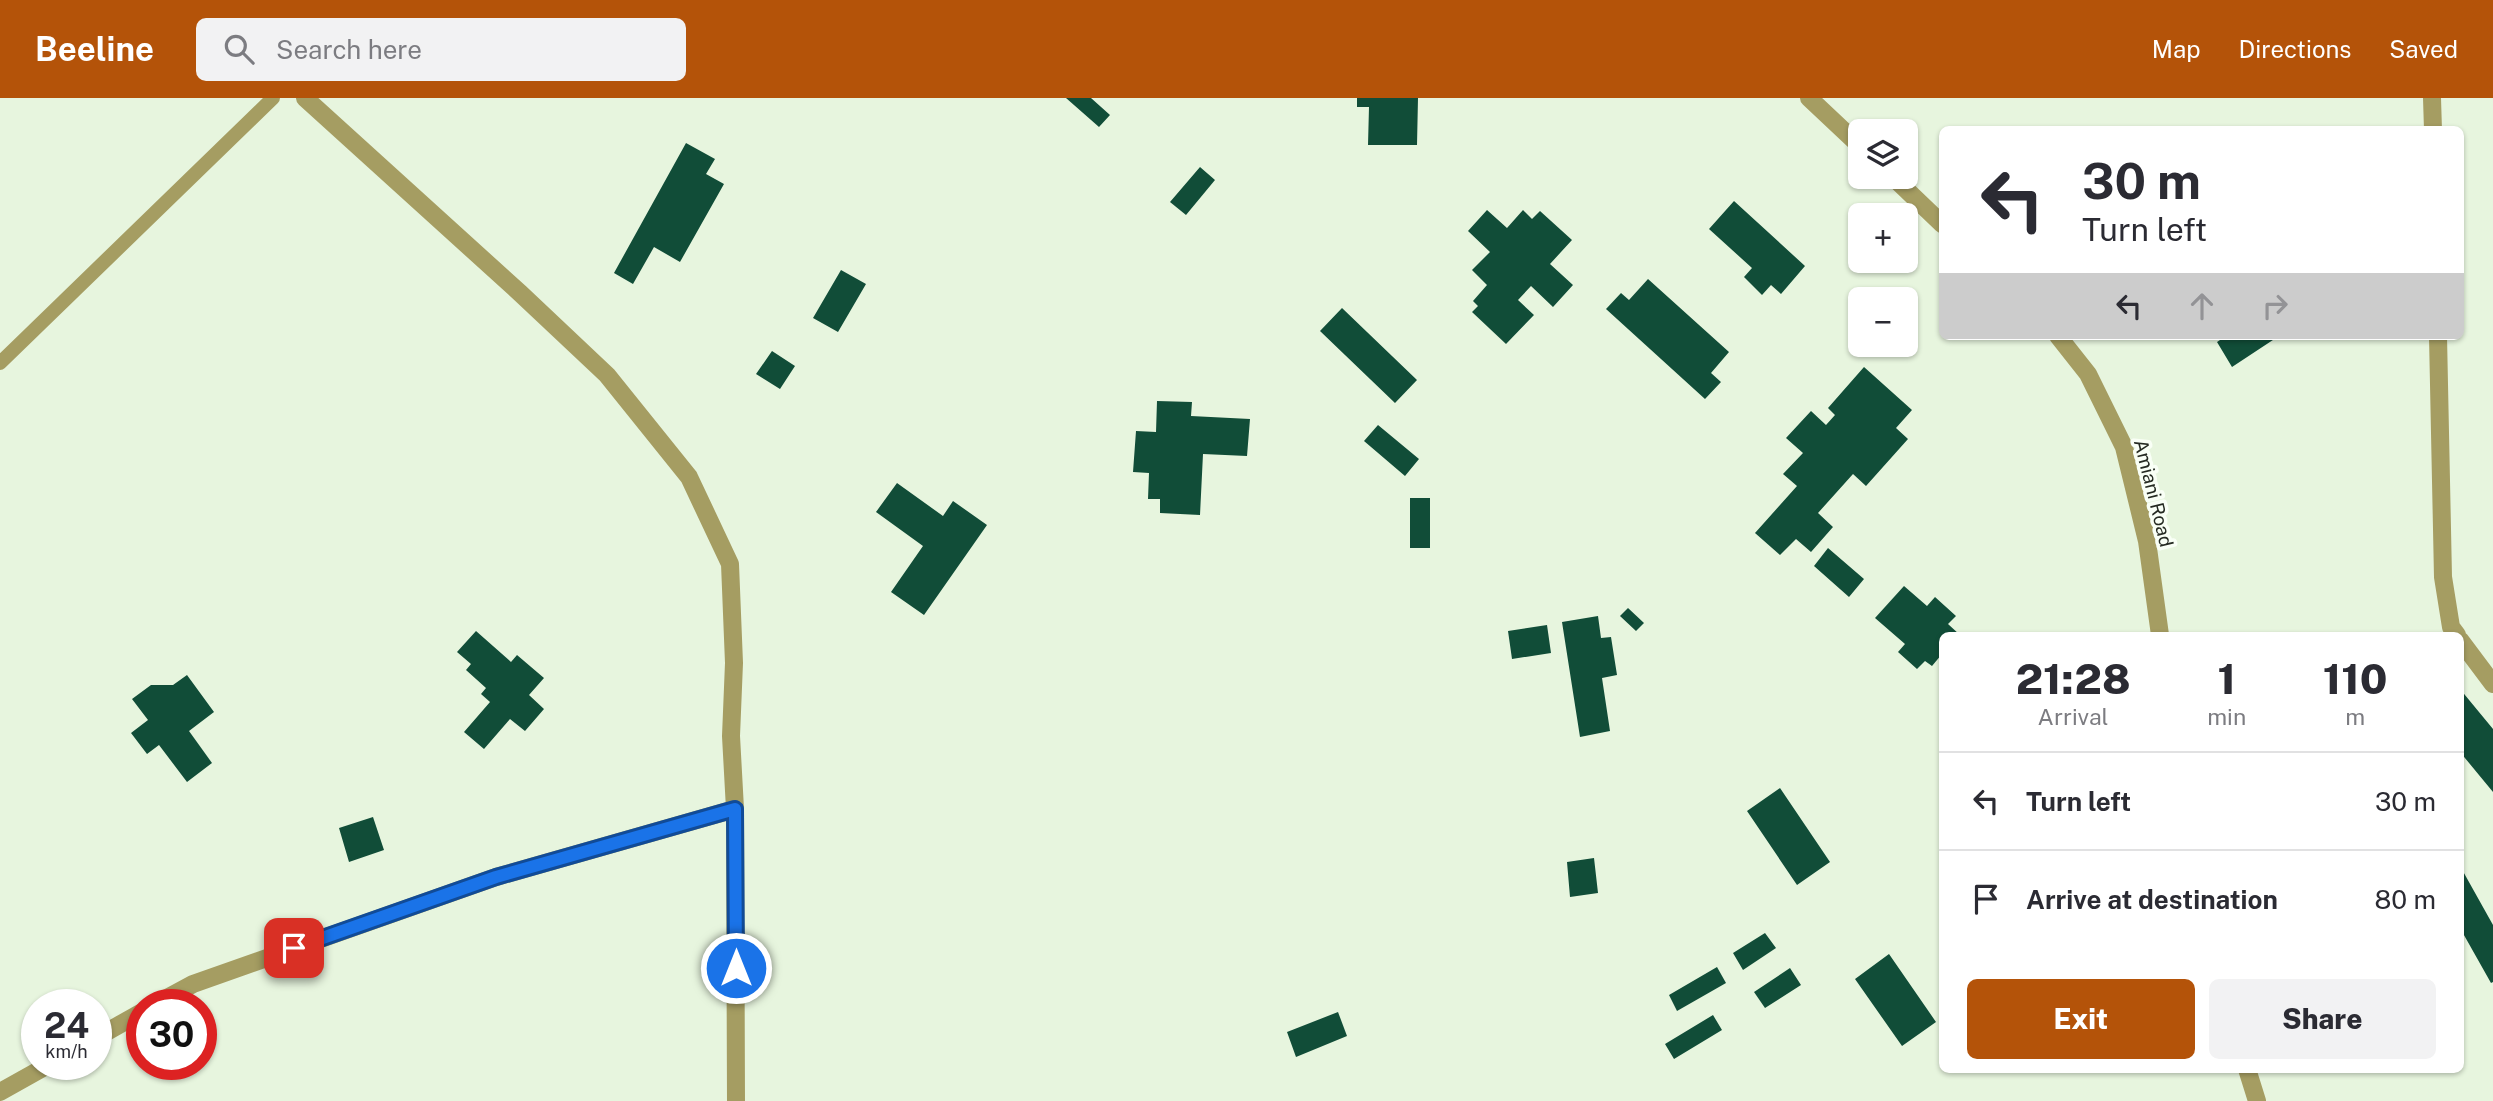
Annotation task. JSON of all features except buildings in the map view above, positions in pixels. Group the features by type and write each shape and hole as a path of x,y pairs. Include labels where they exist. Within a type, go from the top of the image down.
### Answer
{"street":[{"path":"305,98 607,375 689,477 730,564 734,663 731,736 735,809 736,1101"},
{"path":"1809,98 1848,135"},
{"path":"2432,98 2433,126"},
{"path":"1906,189 1939,221"},
{"name":"Amiani Road","path":"2061,340 2088,373 2124,447 2147,541 2160,632"},
{"path":"2438,340 2443,577 2451,627 2455,632"},
{"path":"2464,645 2493,684"},
{"path":"184,989 496,877 735,809"},
{"path":"2248,1073 2257,1101"},
{"path":"0,1092 21,1080"}],"lane":[{"path":"0,363 274,98"}],"route":[{"path":"294,948 496,877 735,809 736,968"}]}
